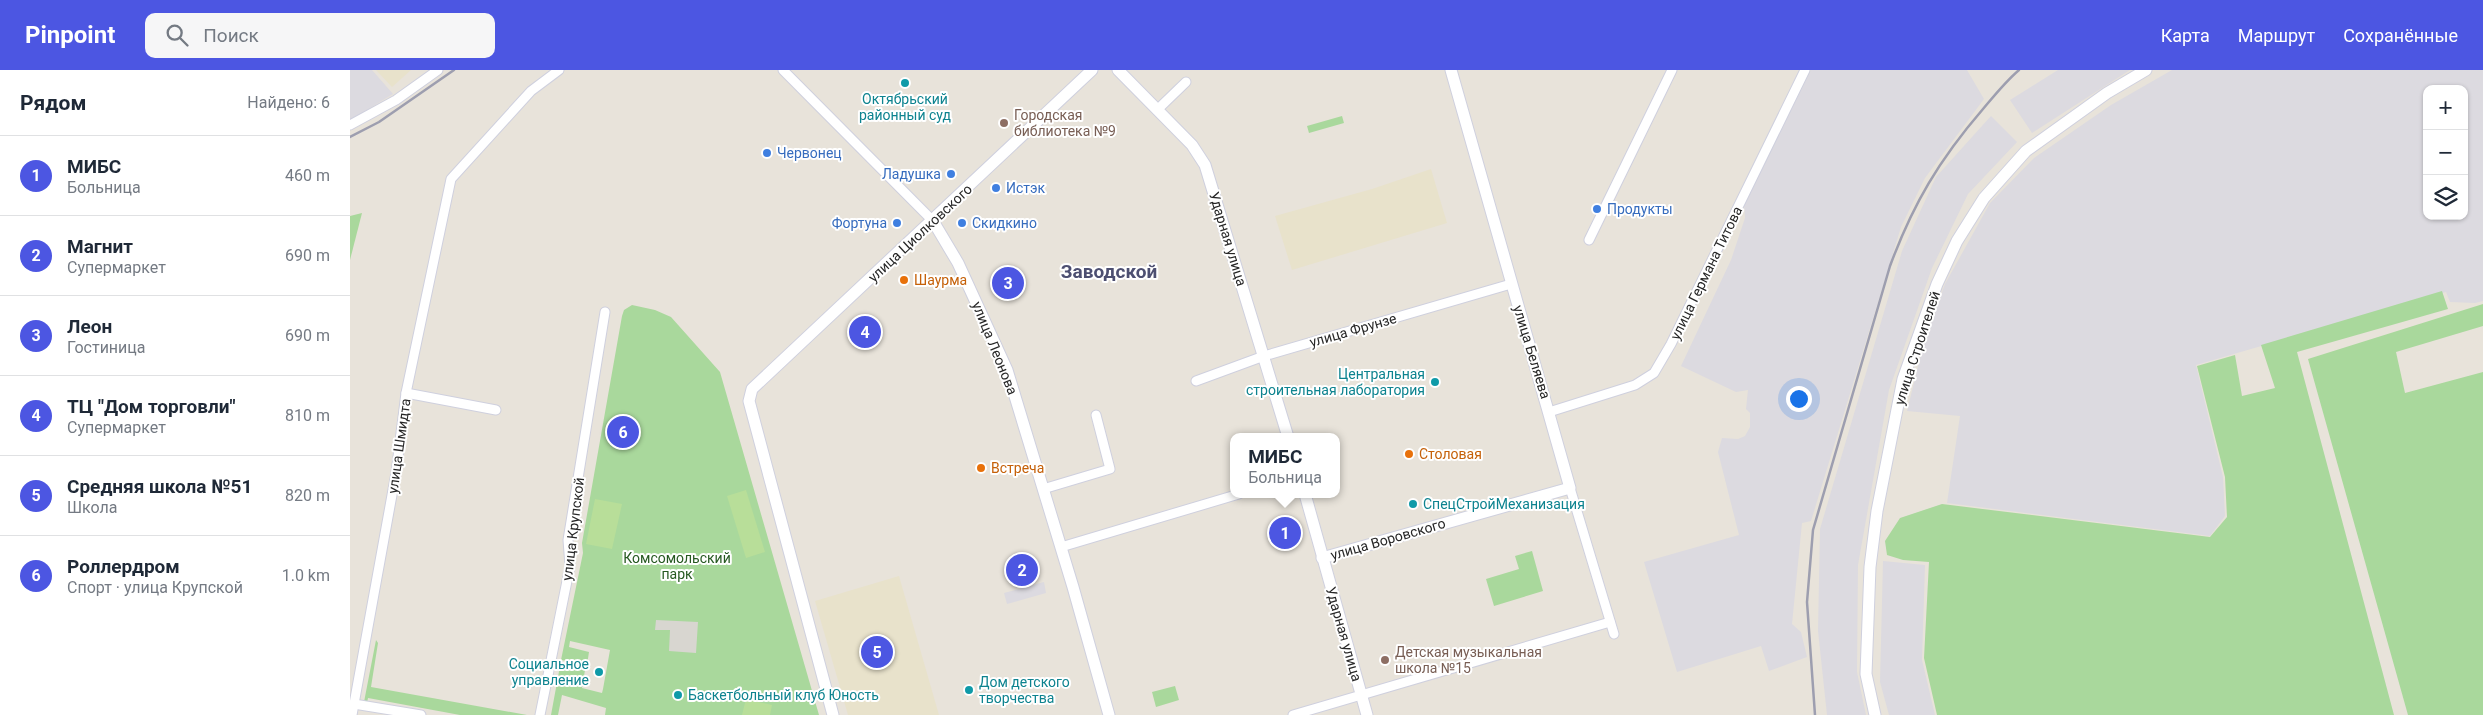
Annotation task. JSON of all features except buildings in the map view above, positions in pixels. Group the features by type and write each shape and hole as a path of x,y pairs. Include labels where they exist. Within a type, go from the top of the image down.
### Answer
{"main road":[{"name":"улица Циолковского","path":"833,715 748,402 749,396 752,389 1092,70"},
{"name":"Ударная улица","path":"1118,70 1192,145 1205,165 1287,433"},
{"name":"улица Беляева","path":"1451,70 1570,488"},
{"name":"улица Строителей","path":"1875,715 1866,674 1870,567 1877,511 1904,380 1937,284 1957,240 1984,198 2026,151 2107,93 2146,70"},
{"name":"улица Леонова","path":"933,221 958,262 1007,370 1061,547 1109,715"},
{"name":"улица Воровского","path":"1322,558 1570,488"},
{"name":"Ударная улица","path":"1306,498 1367,715"}],"street":[{"path":"350,125 396,100 438,70"},
{"name":"улица Шмидта","path":"352,715 396,473 406,393 450,179 531,91 559,70"},
{"name":"улица Леонова","path":"783,70 933,221"},
{"path":"1589,240 1672,70"},
{"name":"улица Германа Титова","path":"1549,412 1626,388 1654,373 1671,344 1805,70"},
{"path":"1157,110 1186,82"},
{"name":"улица Фрунзе","path":"1196,380 1264,356 1511,284"},
{"name":"улица Крупской","path":"540,715 570,566 570,532 605,312"},
{"path":"406,393 496,410"},
{"path":"1043,489 1110,469 1096,415"},
{"name":"улица Беляева","path":"1570,488 1614,634"},
{"path":"1061,547 1230,497"},
{"path":"1293,715 1610,622"},
{"path":"354,704 421,715"}],"shaded area":[{"path":"350,70 372,70 393,94 350,120"},
{"path":"376,70 411,70 392,87"},
{"path":"1811,70 1967,70 1984,99 1925,178 1901,227 1811,521 1802,523 1792,624 1801,632 1807,657 1769,671 1761,646 1677,672 1644,562 1739,535 1718,452 1722,438 1738,439 1745,436 1750,427 1750,413 1746,409 1748,390 1736,392 1681,366 1731,260 1745,218 1744,204"},
{"path":"2058,70 2130,70 2032,133 2010,100"},
{"path":"2172,70 2483,70 2483,301 2475,303 2450,302 2446,292 2196,365 2223,477 2225,516 2210,536 1947,503 1960,416 1907,411 1924,342 1945,284 1990,203 2034,158 2111,105"},
{"path":"1991,116 2017,142 1968,194 1932,268 1889,390 1858,565 1857,672 1866,715 1827,715 1818,631 1820,529 1902,251 1936,177"},
{"path":"1431,169 1447,223 1292,270 1275,216 1372,189"},
{"path":"1883,561 1925,565 1922,660 1935,715 1889,715 1880,682"},
{"path":"899,576 939,715 848,715 815,601"},
{"path":"1044,582 1046,593 1007,604 1004,593"},
{"path":"656,620 698,622 696,653 669,651 670,630 655,630"}],"green space":[{"path":"1342,116 1344,123 1309,133 1307,126"},
{"path":"362,213 350,260 350,216"},
{"path":"2442,291 2448,309 2297,352 2394,715 1937,715 1924,658 1929,562 1903,560 1887,555 1885,541 1900,518 1942,504 2210,537 2227,517 2225,477 2197,366 2235,355 2242,396 2275,388 2261,345"},
{"path":"2483,304 2483,326 2396,352 2405,393 2483,372 2483,715 2408,715 2308,359"},
{"name":"Комсомольский парк","path":"632,305 655,310 671,317 720,372 819,715 605,715 606,708 562,695 558,715 551,715 560,666 585,670 582,688 602,693 603,689 610,650 570,641 569,647 589,652 587,665 561,660 583,553 582,543 622,316 624,310"},
{"path":"746,490 765,552 746,558 727,496"},
{"path":"595,499 622,504 612,549 586,544"},
{"path":"1532,551 1543,591 1494,606 1486,579 1519,569 1515,556"},
{"path":"376,640 378,643 371,687 527,715 460,715 368,698 367,703 364,702"},
{"path":"1175,686 1179,700 1156,707 1152,692"},
{"path":"746,699 772,705 770,715 742,715"}],"railway":[{"path":"350,137 379,122 454,70"},
{"path":"1815,715 1807,602 1813,530 1890,266 1908,222 1940,165 1967,128 2019,70"}],"place":[{"name":"Октябрьский районный суд","path":"905,83"},
{"name":"Городская библиотека №9","path":"1004,123"},
{"name":"Червонец","path":"767,153"},
{"name":"Ладушка","path":"951,174"},
{"name":"Истэк","path":"996,188"},
{"name":"Продукты","path":"1597,209"},
{"name":"Фортуна","path":"897,223"},
{"name":"Скидкино","path":"962,223"},
{"name":"Шаурма","path":"904,280"},
{"name":"Леон","path":"1008,283"},
{"name":"ТЦ \"Дом торговли\"","path":"865,332"},
{"name":"Центральная строительная лаборатория","path":"1435,382"},
{"name":"Роллердром","path":"623,432"},
{"name":"Столовая","path":"1409,454"},
{"name":"Встреча","path":"981,468"},
{"name":"СпецСтройМеханизация","path":"1413,504"},
{"name":"МИБС","path":"1285,533"},
{"name":"Магнит","path":"1022,570"},
{"name":"Средняя школа №51","path":"877,652"},
{"name":"Детская музыкальная школа №15","path":"1385,660"},
{"name":"Социальное управление","path":"599,672"},
{"name":"Дом детского творчества","path":"969,690"},
{"name":"Баскетбольный клуб Юность","path":"678,695"}],"district":[{"name":"Заводской","path":"1109,271"}]}
